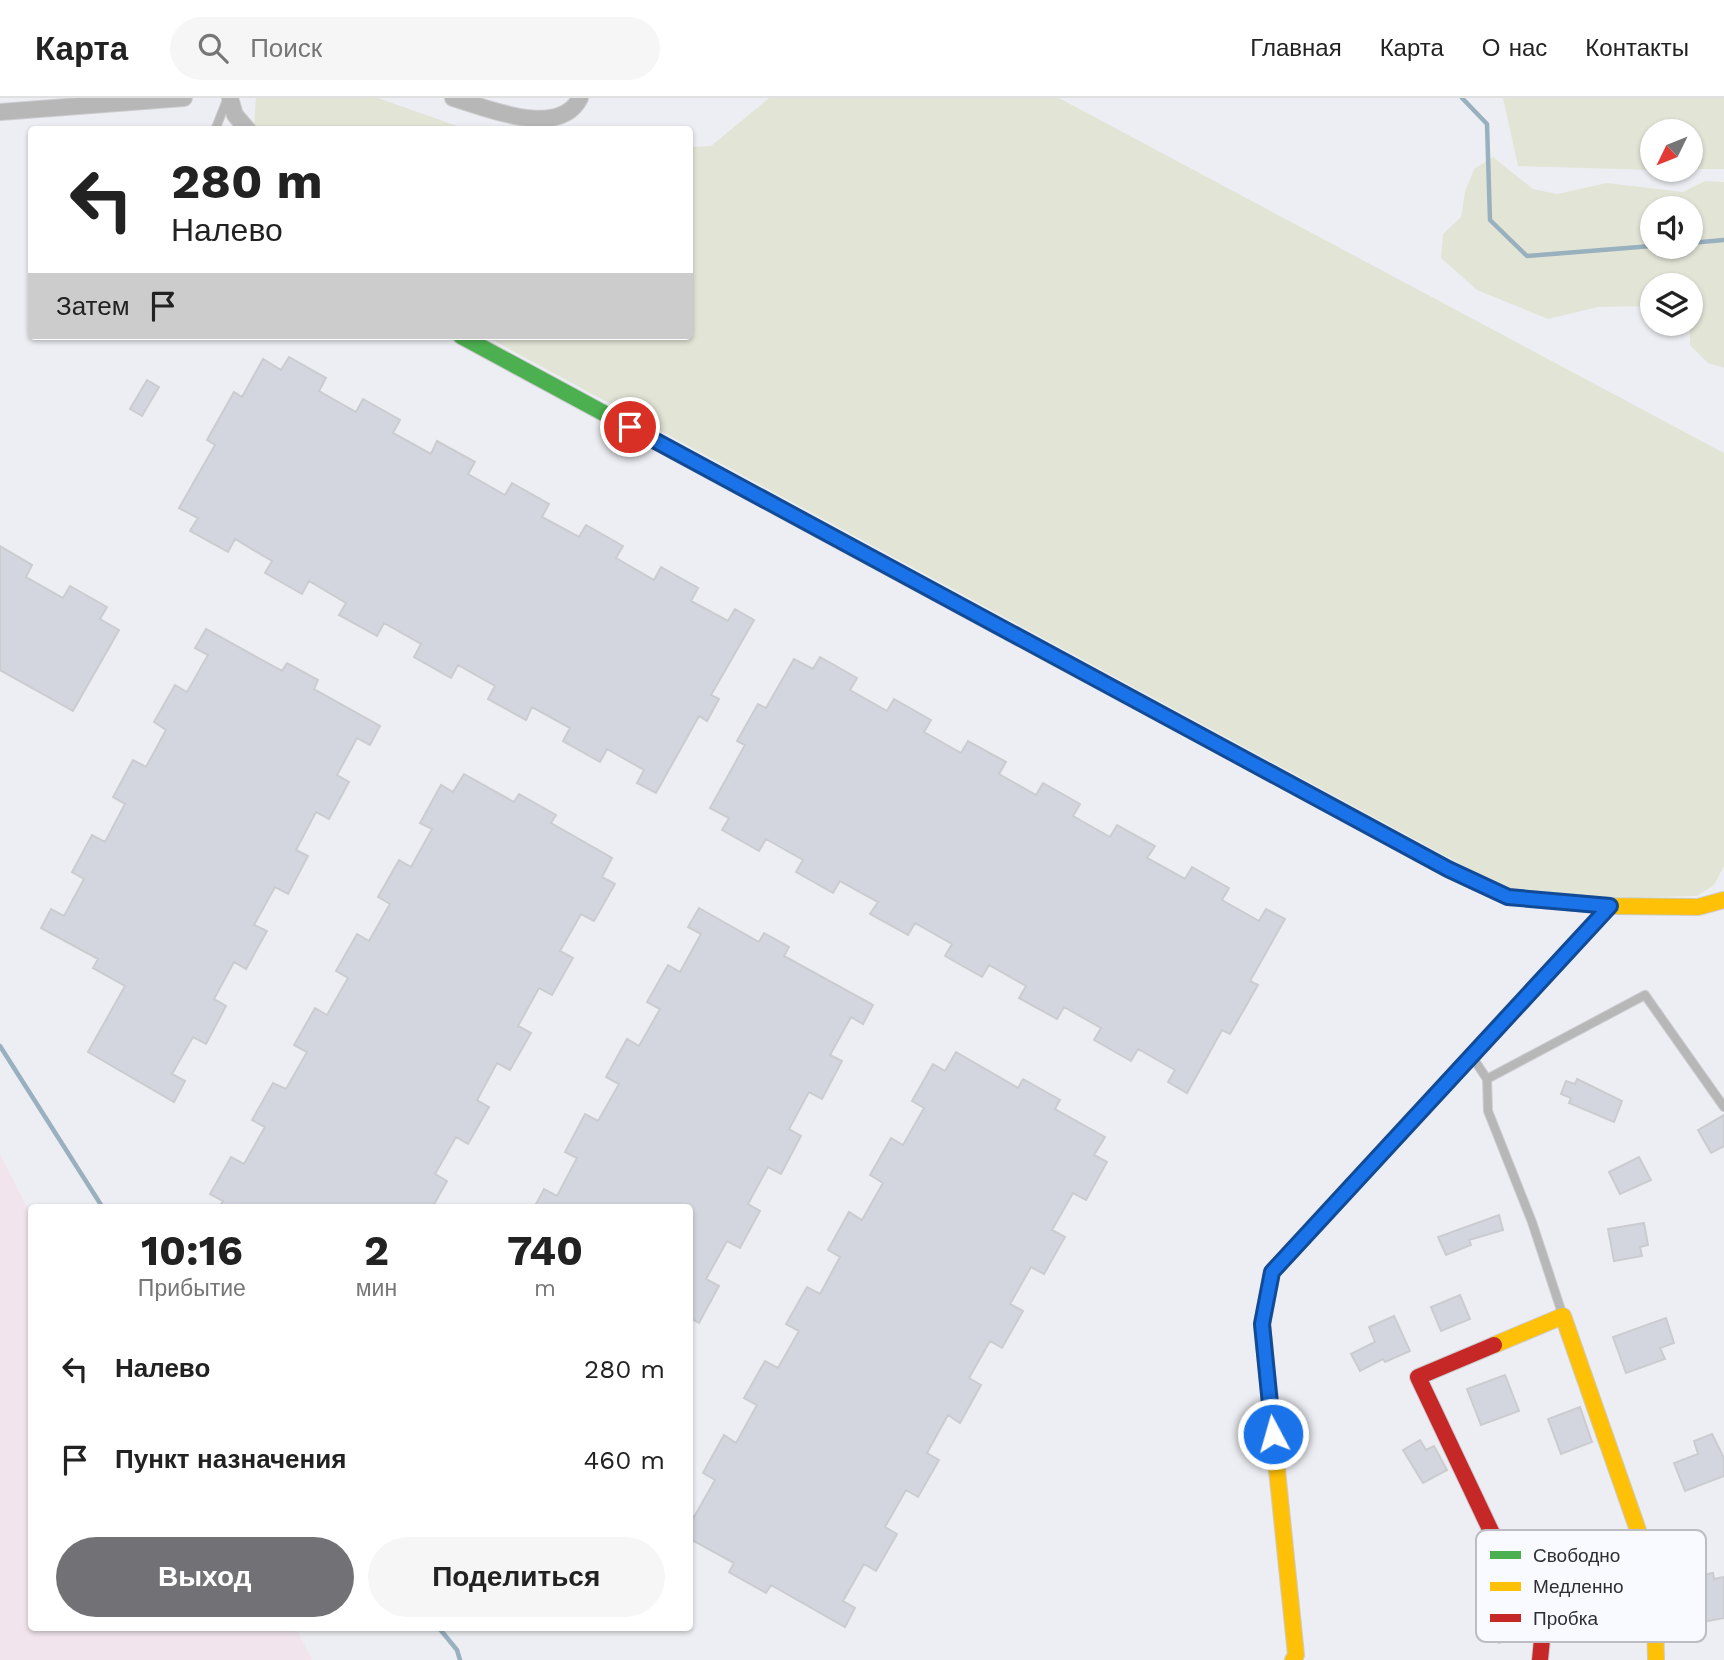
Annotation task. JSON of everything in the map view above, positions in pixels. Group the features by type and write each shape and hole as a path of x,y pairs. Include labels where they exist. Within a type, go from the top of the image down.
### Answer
{"street":[{"path":"0,111 184,98"},
{"path":"229,98 235,115 245,126"},
{"path":"453,98 530,121 559,115 580,98"},
{"path":"468,340 1448,869 1508,897 1610,906 1698,907 1724,900"},
{"path":"1293,1660 1296,1655 1262,1324 1272,1272 1473,1058 1610,906"},
{"path":"1490,1530 1418,1377 1563,1316 1638,1530"},
{"path":"1541,1660 1542,1642"},
{"path":"1656,1642 1656,1660"}],"lane":[{"path":"217,126 229,98"},
{"path":"1487,1079 1646,995 1724,1107"},
{"path":"1473,1058 1487,1079 1488,1111 1532,1222 1563,1316"}],"shaded area":[{"path":"256,98 378,98 457,126 255,126"},
{"path":"769,98 1059,98 1724,453 1724,866 1714,885 1697,896 1527,900 492,340 693,340 693,147 711,146"},
{"path":"1503,98 1724,98 1724,169 1703,169 1703,119 1640,119 1640,170 1518,166"},
{"path":"1493,157 1533,189 1557,194 1607,183 1683,192 1705,181 1724,182 1724,368 1708,363 1690,345 1690,336 1703,336 1703,273 1640,273 1640,306 1598,307 1548,319 1477,290 1441,258 1443,234 1461,217 1465,192 1474,169"},
{"path":"0,1154 28,1209 28,1631 298,1631 312,1660 0,1660"}],"building":[{"path":"289,357 326,378 319,391 356,412 363,399 400,420 393,433 431,454 437,441 475,462 468,474 505,495 512,483 549,504 542,517 579,537 586,525 623,546 616,558 654,580 661,567 698,588 691,601 728,621 735,609 754,620 711,695 719,699 707,721 699,716 656,793 637,783 644,770 607,749 600,762 563,741 570,728 532,707 526,720 488,699 495,686 458,665 451,678 414,657 421,644 384,623 377,636 339,615 346,603 309,581 302,594 265,573 272,561 235,539 228,552 190,531 198,518 179,508 215,445 207,440 234,392 242,397 263,359 281,370"},
{"path":"147,380 159,387 142,416 130,409"},
{"path":"0,546 32,565 26,577 63,598 70,586 107,607 100,619 119,630 73,711 0,670"},
{"path":"206,629 282,671 287,663 318,680 314,689 380,726 370,745 357,738 337,775 349,782 329,819 316,812 296,850 308,856 288,894 275,887 254,925 267,931 246,969 234,962 214,999 226,1006 206,1044 193,1037 172,1074 185,1081 174,1102 88,1052 125,986 93,968 98,959 41,928 51,909 64,916 84,879 72,872 92,835 105,842 125,804 113,797 133,760 146,767 166,730 154,722 175,685 187,692 208,655 195,648"},
{"path":"820,657 857,678 850,690 887,711 894,699 931,720 924,732 961,753 968,741 1006,762 999,774 1036,795 1043,783 1080,804 1073,816 1110,837 1117,825 1155,846 1147,858 1185,879 1192,867 1229,888 1222,900 1259,921 1266,909 1285,919 1250,981 1258,985 1230,1034 1222,1030 1187,1093 1168,1082 1175,1070 1138,1049 1131,1061 1094,1040 1101,1028 1064,1007 1057,1019 1019,998 1026,986 989,965 982,977 945,956 952,944 915,923 908,935 870,914 878,902 840,881 833,893 796,872 803,860 766,839 759,851 722,830 729,818 710,808 745,745 737,741 758,704 766,708 794,659 813,669"},
{"path":"464,774 514,802 519,794 556,815 551,823 612,858 602,877 615,884 594,921 581,914 560,951 573,958 552,995 539,988 518,1026 531,1033 510,1070 497,1063 477,1100 489,1107 468,1144 456,1137 435,1174 447,1181 434,1204 221,1204 223,1201 210,1194 231,1157 244,1164 265,1127 252,1120 273,1083 286,1089 307,1052 294,1045 315,1008 327,1015 348,978 336,971 357,934 369,941 390,904 378,897 399,860 411,867 432,829 420,823 441,785 453,792"},
{"path":"699,908 759,942 764,933 789,947 784,956 873,1005 863,1024 851,1017 830,1055 842,1061 822,1099 809,1092 789,1129 801,1136 781,1174 768,1167 748,1204 760,1211 740,1248 727,1241 706,1279 719,1286 699,1323 693,1320 693,1204 536,1204 544,1189 557,1196 577,1158 565,1152 585,1114 598,1121 619,1084 606,1077 627,1039 639,1046 660,1009 647,1002 668,965 680,972 701,934 688,927"},
{"path":"956,1052 1018,1088 1023,1079 1060,1100 1055,1109 1105,1137 1094,1155 1107,1162 1086,1200 1073,1193 1052,1230 1065,1237 1044,1274 1031,1267 1010,1304 1023,1311 1002,1348 990,1341 969,1378 981,1385 960,1423 948,1415 927,1453 939,1460 918,1497 906,1490 885,1527 897,1534 876,1571 864,1564 843,1601 855,1608 845,1627 771,1585 766,1593 729,1572 734,1563 693,1541 693,1516 715,1480 703,1473 724,1435 736,1443 757,1405 744,1398 765,1361 778,1368 799,1331 786,1324 807,1287 820,1294 840,1257 828,1250 849,1212 862,1220 883,1183 870,1175 891,1138 903,1145 924,1108 912,1101 933,1064 945,1071"},
{"path":"1577,1079 1622,1101 1614,1122 1569,1103 1571,1098 1561,1094 1566,1081 1575,1084"},
{"path":"1724,1115 1724,1146 1711,1153 1698,1130"},
{"path":"1639,1157 1651,1180 1620,1194 1609,1172"},
{"path":"1499,1215 1503,1230 1469,1240 1471,1245 1446,1255 1438,1237"},
{"path":"1644,1223 1648,1245 1640,1247 1642,1256 1614,1261 1608,1229"},
{"path":"1460,1295 1470,1319 1441,1331 1431,1307"},
{"path":"1394,1316 1410,1351 1385,1362 1383,1359 1360,1371 1351,1354 1375,1342 1369,1327"},
{"path":"1666,1318 1674,1343 1660,1348 1665,1359 1626,1373 1613,1337"},
{"path":"1505,1375 1519,1411 1481,1425 1467,1389"},
{"path":"1580,1407 1592,1442 1561,1454 1548,1419"},
{"path":"1712,1434 1724,1458 1724,1476 1685,1491 1674,1463 1698,1454 1694,1441"},
{"path":"1420,1440 1426,1450 1434,1446 1447,1470 1423,1483 1403,1450"},
{"path":"1713,1573 1714,1579 1724,1577 1724,1618 1706,1621 1706,1574"}],"waterway":[{"path":"1462,98 1487,124 1490,220 1527,256 1640,247"},
{"path":"1703,242 1724,240"},
{"path":"0,1046 100,1204"},
{"path":"441,1631 457,1650 460,1660"}],"traffic: fast":[{"path":"468,340 992,623"},
{"path":"1352,1185 1610,906"}],"traffic: slow":[{"path":"1241,757 1448,869 1508,897 1610,906 1698,907 1724,900"},
{"path":"1293,1660 1296,1655 1262,1324 1272,1272 1352,1185"},
{"path":"1494,1345 1563,1316 1638,1530"},
{"path":"1656,1642 1656,1660"}],"traffic: jam":[{"path":"992,623 1241,757"},
{"path":"1490,1530 1418,1377 1494,1345"},
{"path":"1540,1660 1542,1642"}],"route":[{"path":"630,427 1448,869 1508,897 1610,906 1473,1058 1272,1272 1262,1324 1273,1434"}]}
